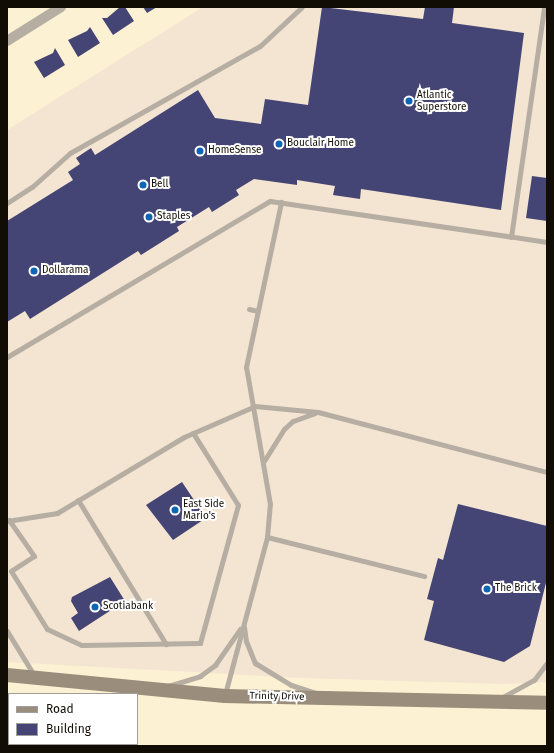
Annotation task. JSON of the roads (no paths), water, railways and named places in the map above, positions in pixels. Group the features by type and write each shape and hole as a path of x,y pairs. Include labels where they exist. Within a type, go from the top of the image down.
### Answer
{"street":[{"path":"7,41 61,7"},
{"name":"Trinity Drive","path":"7,675 35,676 225,696 547,703"}],"lane":[{"path":"7,203 32,188 70,153 260,46 302,7"},
{"path":"511,237 544,7"},
{"path":"7,357 270,201 547,242"},
{"path":"225,696 267,537 270,504 255,406 246,368 281,202"},
{"path":"249,309 258,311"},
{"path":"193,433 238,505 200,643 82,645 47,629 11,571 34,556 8,520 57,513 193,433 255,406 318,412 547,472"},
{"path":"264,462 284,429 304,416 318,412"},
{"path":"78,500 166,644"},
{"path":"267,537 424,576"},
{"path":"158,689 200,676 215,665 226,654 244,623"},
{"path":"244,623 246,641 255,664 291,685 331,698"},
{"path":"7,631 35,676"},
{"path":"494,701 534,680 547,663"}],"place":[{"name":"Atlantic Superstore","path":"409,101"},
{"name":"Bouclair Home","path":"279,144"},
{"name":"HomeSense","path":"200,151"},
{"name":"Bell","path":"143,185"},
{"name":"Staples","path":"149,217"},
{"name":"Dollarama","path":"34,271"},
{"name":"East Side Mario's","path":"175,510"},
{"name":"The Brick","path":"487,589"},
{"name":"Scotiabank","path":"95,607"}]}
